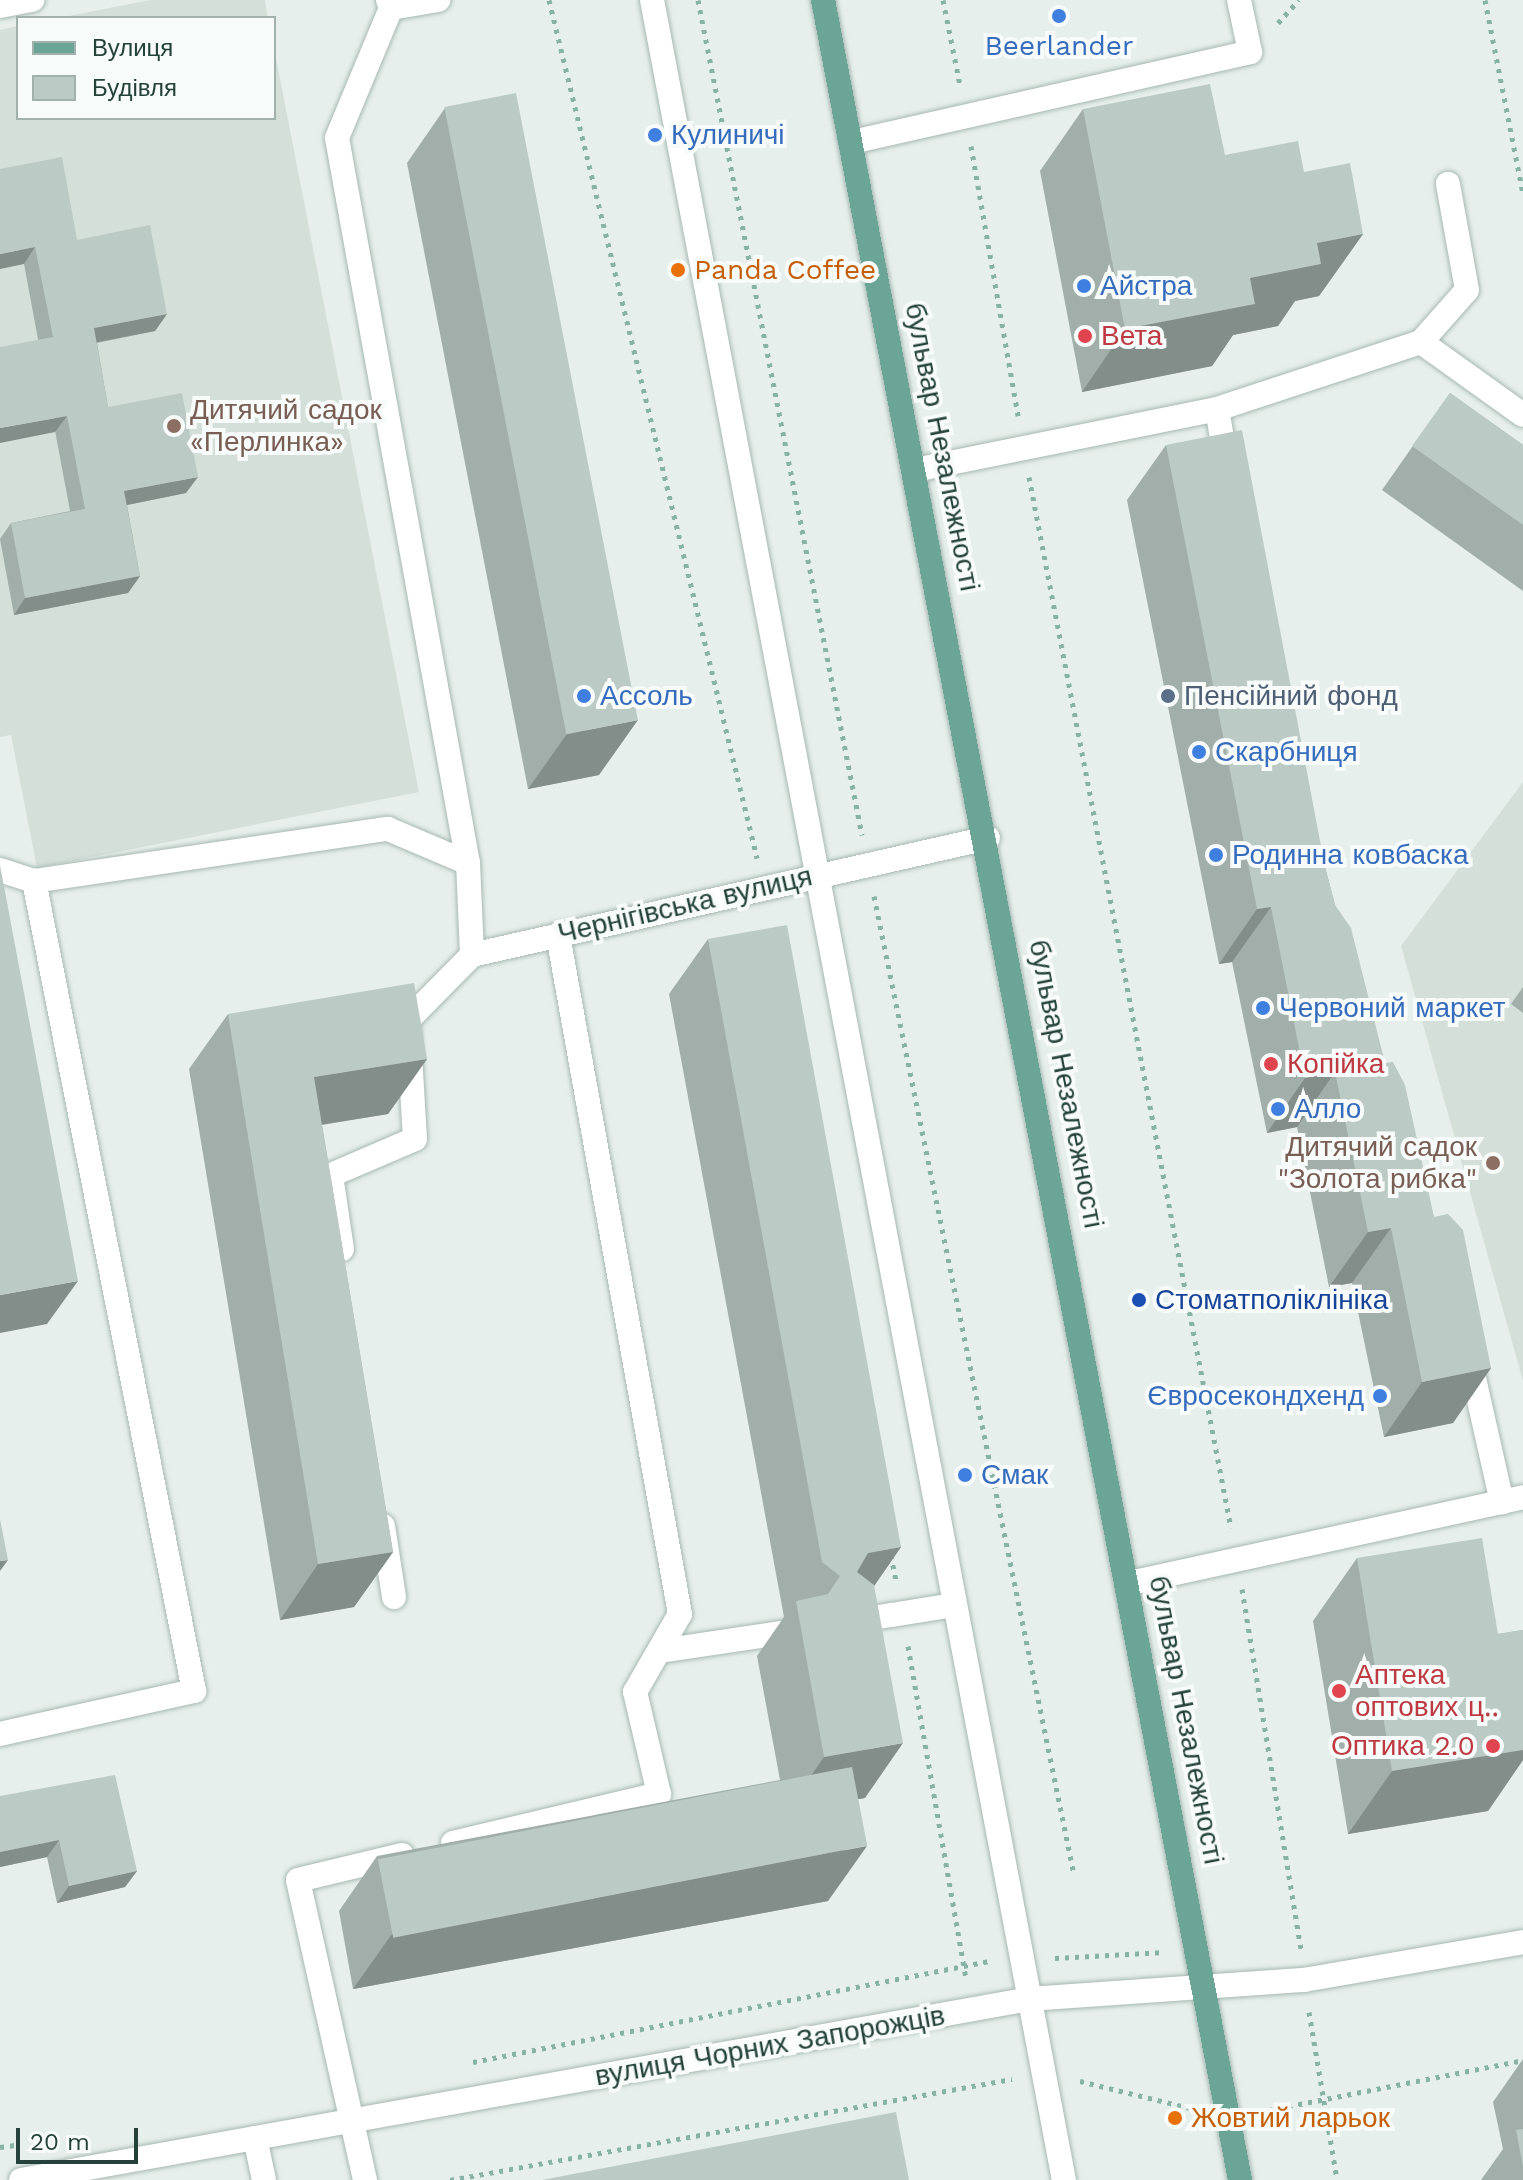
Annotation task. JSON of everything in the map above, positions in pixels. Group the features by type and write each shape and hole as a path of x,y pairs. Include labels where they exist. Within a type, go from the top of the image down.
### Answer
{"main road":[{"name":"бульвар Незалежності","path":"823,0 988,838 1240,2180"}],"street":[{"path":"0,6 32,0"},
{"path":"345,1269 331,1175 415,1139 408,1020 472,955 468,863 337,138 390,4 438,0"},
{"path":"652,0 1064,2180"},
{"path":"852,142 1250,52 1239,0"},
{"path":"915,470 1025,454 1217,409 1421,342 1467,290 1448,184"},
{"path":"1421,342 1523,415"},
{"path":"1217,409 1230,486"},
{"path":"0,870 34,881 388,829 468,863"},
{"name":"Чернігівська вулиця","path":"472,955 764,885 988,838"},
{"path":"0,1734 194,1691 34,881"},
{"path":"365,2180 355,2120 298,1880 659,1794 635,1692 680,1614 558,935"},
{"path":"1130,1583 1512,1500 1462,1325"},
{"path":"380,1503 394,1597"},
{"path":"833,1625 953,1605"},
{"path":"660,1651 787,1632"},
{"name":"вулиця Чорних Запорожців","path":"21,2180 1030,1999 1203,1991 1304,1980 1523,1942"},
{"path":"255,2138 264,2180"}],"path":[{"path":"549,0 764,885"},
{"path":"698,0 867,863 1074,1875"},
{"path":"943,0 1025,454 1237,1561 1321,2099 1337,2180"},
{"path":"1485,0 1523,194"},
{"path":"888,1536 971,2009"},
{"path":"450,2180 1043,2072 1228,2118 1523,2060"}],"shaded area":[{"path":"150,0 265,0 268,16 69,16"},
{"name":"Дитячий садок «Перлинка»","path":"16,26 16,120 276,120 276,58 419,792 37,868 11,735 0,737 0,30"},
{"name":"Дитячий садок \"Золота рибка\"","path":"1523,782 1523,1381 1401,946"}],"building":[{"path":"1210,84 1225,155 1298,141 1304,172 1350,163 1363,234 1317,243 1321,264 1250,278 1255,304 1125,329 1083,109"},
{"path":"516,93 638,720 566,734 444,107"},
{"path":"62,157 77,240 150,225 167,314 94,328 108,407 182,393 198,477 124,491 140,576 25,598 11,523 85,509 67,416 0,428 0,347 53,337 35,247 0,254 0,169"},
{"path":"1450,393 1523,445 1523,525 1412,446"},
{"path":"1242,430 1325,867 1335,905 1351,928 1385,1063 1393,1062 1405,1085 1434,1217 1448,1214 1463,1230 1491,1368 1422,1382 1391,1228 1368,1232 1335,1072 1305,1078 1271,907 1257,909 1166,445"},
{"path":"0,865 78,1281 0,1295"},
{"path":"787,925 901,1547 868,1553 857,1572 874,1585 903,1743 824,1757 796,1601 828,1594 840,1576 822,1562 708,939"},
{"path":"414,983 427,1059 314,1077 393,1552 318,1564 228,1014"},
{"path":"0,1519 8,1560 0,1561"},
{"path":"1482,1538 1498,1634 1523,1630 1523,1750 1392,1771 1357,1558"},
{"path":"852,1767 867,1846 393,1938 378,1859"},
{"path":"115,1775 137,1871 69,1886 59,1840 0,1852 0,1796"},
{"path":"896,2112 909,2180 542,2180"},
{"path":"1523,2129 1523,2167 1516,2130"}],"place":[{"name":"Beerlander","path":"1059,16"},
{"name":"Кулиничі","path":"655,135"},
{"name":"Panda Coffee","path":"678,270"},
{"name":"Айстра","path":"1084,286"},
{"name":"Вета","path":"1085,336"},
{"name":"Дитячий садок «Перлинка»","path":"174,426"},
{"name":"Ассоль","path":"584,696"},
{"name":"Пенсійний фонд","path":"1168,696"},
{"name":"Скарбниця","path":"1199,752"},
{"name":"Родинна ковбаска","path":"1216,855"},
{"name":"Червоний маркет","path":"1263,1008"},
{"name":"Копійка","path":"1271,1064"},
{"name":"Алло","path":"1278,1109"},
{"name":"Дитячий садок \"Золота рибка\"","path":"1493,1163"},
{"name":"Стоматполіклініка","path":"1139,1300"},
{"name":"Євросекондхенд","path":"1380,1396"},
{"name":"Смак","path":"965,1475"},
{"name":"Аптека оптових ц‥","path":"1339,1691"},
{"name":"Оптика 2.0","path":"1493,1746"},
{"name":"Жовтий ларьок","path":"1175,2118"}]}
